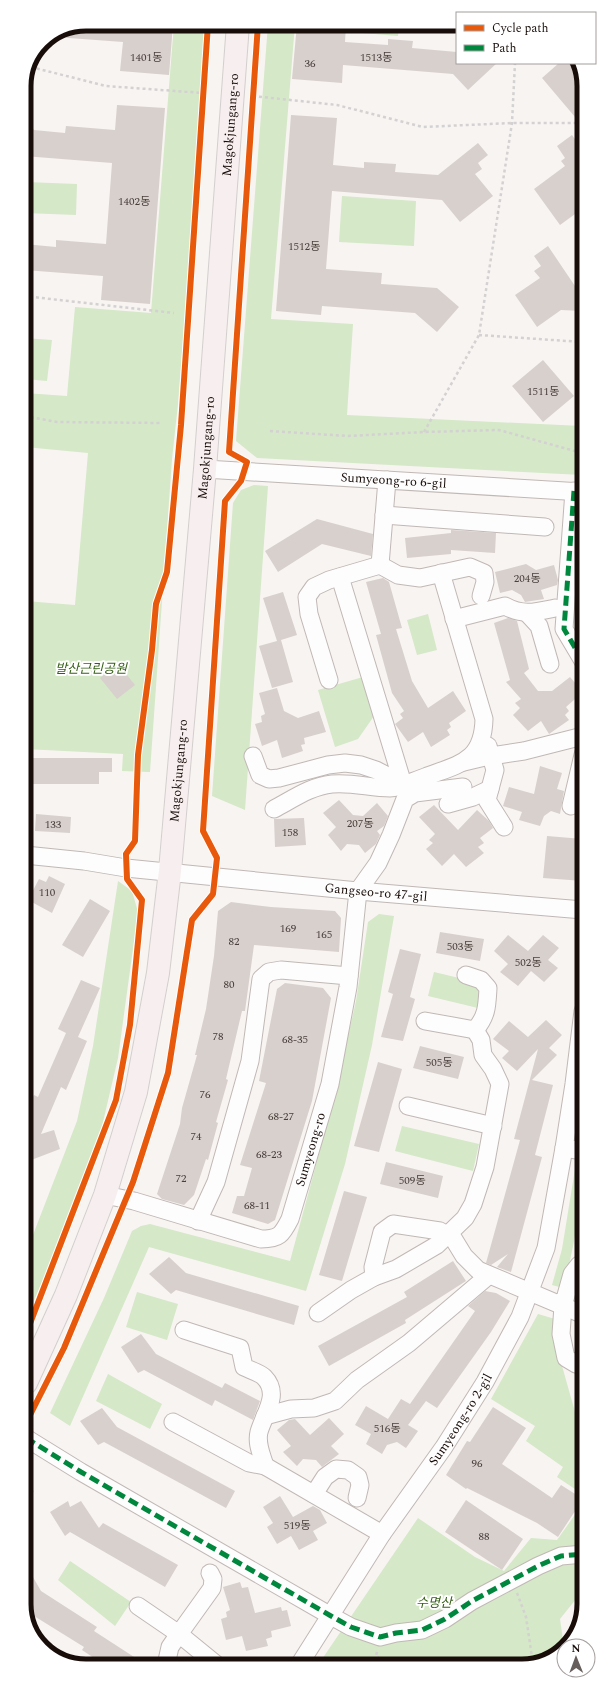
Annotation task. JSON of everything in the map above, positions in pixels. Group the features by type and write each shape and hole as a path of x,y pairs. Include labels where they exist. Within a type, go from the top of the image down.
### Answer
{"main road":[{"name":"Magokjungang-ro","path":"170,871 205,469 237,31"},
{"path":"31,1372 66,1295 105,1195 136,1092 158,973 170,871"}],"street":[{"name":"Sumyeong-ro 6-gil","path":"205,469 577,492"},
{"path":"380,565 387,480"},
{"path":"577,502 564,629 577,651"},
{"path":"384,515 545,527"},
{"path":"328,680 309,614 307,597 314,587 329,580 380,565 398,575 420,578 470,567 484,573 485,582 481,596"},
{"path":"441,573 484,719 483,733 477,749 464,762"},
{"path":"340,577 403,784"},
{"path":"454,619 505,606 514,611 527,613 555,608"},
{"path":"527,613 539,626 550,664"},
{"path":"483,733 492,756 495,770 487,800 504,827"},
{"path":"274,809 314,788 333,784 392,788 464,762 492,756 524,752 577,741"},
{"path":"252,756 260,775 269,779 279,778 328,765 345,763 361,765 376,770 403,784"},
{"path":"571,806 577,780"},
{"path":"358,891 378,863 405,799 415,793 463,787"},
{"path":"448,804 473,797 490,789"},
{"name":"Gangseo-ro 47-gil","path":"31,857 358,891 577,909"},
{"name":"Sumyeong-ro","path":"105,1195 134,1201 261,1239 273,1239 283,1233 290,1219 330,1084 349,976 358,891"},
{"path":"198,1221 216,1182 250,1061 260,979 269,972 281,970 349,976"},
{"path":"466,975 481,980 488,988 487,1006 483,1021 475,1030"},
{"path":"318,1313 351,1290 374,1277 396,1269 437,1245 464,1218 473,1204 485,1167 500,1084 493,1069 483,1055 481,1040 475,1030 425,1021"},
{"name":"Sumyeong-ro 2-gil","path":"303,1659 382,1534 444,1448 485,1382 520,1317 546,1248 564,1148 577,1060"},
{"path":"408,1106 493,1126"},
{"path":"564,1148 577,1149"},
{"path":"374,1277 373,1267 382,1232 393,1224 440,1231 453,1238 464,1256 478,1270 488,1276 577,1312"},
{"path":"577,1268 572,1274 563,1306 561,1334 566,1358 577,1364"},
{"path":"265,1416 291,1409 314,1408 335,1401 357,1380 409,1343 488,1276"},
{"path":"184,1330 240,1348 244,1367 264,1376 272,1389 271,1402 259,1433 259,1447 265,1466"},
{"path":"173,1422 249,1463 265,1466 382,1534"},
{"path":"31,1441 81,1472 331,1616 351,1627 380,1638 396,1633 422,1630 446,1619 472,1601 538,1566 561,1556 577,1555"},
{"path":"314,1494 325,1477 336,1469 348,1470 358,1477 360,1485 357,1498"},
{"path":"167,1659 170,1647 212,1588 213,1579 210,1573"},
{"path":"138,1606 179,1634 210,1659"}],"path":[{"path":"424,432 479,335 512,123 515,64"},
{"path":"34,68 106,86 203,93"},
{"path":"202,100 204,85"},
{"path":"252,104 253,89"},
{"path":"252,96 337,105 423,128 512,123 577,123"},
{"path":"31,297 174,313"},
{"path":"479,335 577,342"},
{"path":"31,417 56,422 162,423"},
{"path":"270,431 348,436 500,430 577,452"},
{"path":"512,1580 526,1617 532,1658"}],"green space":[{"name":"발산근린공원","path":"173,31 206,31 178,404 172,459 150,772 122,771 123,754 31,749 31,601 75,605 88,453 31,448 31,393 67,396 75,307 151,313"},
{"path":"267,31 294,31 271,319 353,324 347,415 577,426 577,475 257,458 236,441"},
{"path":"350,31 398,31 398,36"},
{"path":"31,182 77,184 76,215 31,213"},
{"path":"342,196 416,201 414,246 339,242"},
{"path":"31,338 52,340 47,381 31,380"},
{"path":"254,485 268,486 245,810 212,796 233,503 241,490"},
{"path":"428,614 437,650 417,655 407,620"},
{"path":"363,677 374,716 358,739 335,747 318,690"},
{"path":"118,881 132,891 138,912 118,1058 99,1139 57,1249 31,1307 31,1240 77,1121 93,1046"},
{"path":"379,914 394,916 372,1045 345,1164 306,1291 149,1247 70,1426 50,1413 104,1298 132,1231 141,1226 150,1224 290,1261 333,1102 356,1001 368,922"},
{"path":"434,972 459,978 481,991 478,1008 428,996"},
{"path":"402,1126 479,1144 473,1171 395,1151"},
{"path":"577,1164 577,1224 563,1288 552,1285 562,1249"},
{"path":"137,1292 178,1304 167,1340 126,1327"},
{"path":"538,1314 555,1319 557,1348 577,1419 577,1490 557,1477 563,1467 526,1441 535,1426 491,1399"},
{"path":"108,1374 162,1404 150,1429 96,1401"},
{"name":"수명산","path":"577,1512 577,1598 560,1619 563,1638 556,1638 556,1647 553,1650 530,1659 322,1659 418,1518 475,1557 504,1571 531,1538 557,1540"},
{"path":"70,1561 131,1602 115,1626 58,1580"}],"building":[{"path":"78,31 172,31 169,75 120,71 123,42 60,37"},
{"path":"296,31 346,31 345,42 388,45 388,39 413,41 412,48 456,52 456,64 496,64 468,90 453,74 343,65 342,83 292,79"},
{"path":"558,64 572,64 577,78 577,116 575,117 542,78"},
{"path":"117,105 165,108 150,304 101,300 103,276 31,271 31,245 56,247 56,240 106,244 112,163 31,157 31,126 34,130 65,133 66,126 115,130"},
{"path":"291,115 337,118 333,165 364,168 364,162 396,164 395,172 438,175 478,143 488,155 478,163 482,169 475,174 493,196 460,222 442,200 332,191 326,269 382,273 381,284 437,288 459,307 437,332 415,313 322,306 321,315 276,311"},
{"path":"572,135 577,142 577,213 560,225 534,189 565,166 561,161 565,158 557,146"},
{"path":"548,246 577,289 577,311 561,310 537,327 515,295 540,278 534,271 541,266 534,256"},
{"path":"543,360 574,396 543,422 512,386"},
{"path":"317,519 373,534 371,556 322,544 278,572 265,551"},
{"path":"451,530 496,533 495,553 451,550 451,554 407,558 405,538 451,533"},
{"path":"526,564 536,570 554,565 558,580 557,585 541,590 544,599 525,602 521,595 512,590 500,593 495,572"},
{"path":"383,578 389,582 402,628 396,629 412,681 428,708 453,691 466,711 449,723 451,727 447,730 450,735 431,747 423,732 408,742 395,724 403,718 400,714 404,711 392,693 376,635 381,634 366,582"},
{"path":"283,592 297,635 281,640 293,682 272,688 259,646 277,641 263,598"},
{"path":"508,618 517,621 529,669 524,673 538,691 552,691 570,677 577,685 577,697 566,707 569,711 565,715 569,720 549,734 541,721 528,731 513,715 520,708 515,703 521,699 506,682 510,680 494,623"},
{"path":"118,664 135,685 117,699 100,678"},
{"path":"277,688 284,711 298,718 319,711 326,732 304,738 305,744 301,745 303,751 282,758 277,740 262,746 255,724 262,722 261,716 265,714 259,693"},
{"path":"31,758 112,758 112,772 99,772 99,784 31,784"},
{"path":"540,766 562,773 557,789 564,791 560,814 551,811 544,816 540,826 519,820 522,812 503,806 509,787 534,794"},
{"path":"339,800 353,815 363,816 377,803 388,816 384,826 377,831 380,835 376,844 365,853 359,845 347,844 341,851 328,835 336,827 323,813"},
{"path":"434,805 458,830 477,810 489,821 493,828 480,838 484,843 478,847 484,853 466,867 454,854 442,866 426,849 433,843 429,840 435,834 419,817"},
{"path":"36,814 71,817 70,833 35,831"},
{"path":"304,818 306,845 275,847 274,819"},
{"path":"547,836 577,838 577,881 543,878"},
{"path":"49,876 65,884 52,913 31,902 31,894 39,879 46,882"},
{"path":"90,899 110,911 83,957 62,945"},
{"path":"231,902 271,907 335,911 341,918 339,952 254,945 245,1011 242,1011 226,1079 228,1080 216,1122 218,1123 208,1160 206,1159 194,1195 184,1205 162,1199 157,1194 180,1124 182,1108 197,1055 195,1055 206,1009 214,956 218,911"},
{"path":"440,932 484,939 480,961 436,953"},
{"path":"508,935 528,951 543,935 559,948 548,960 558,968 544,982 531,971 518,986 500,972 508,964 494,951"},
{"path":"400,949 421,954 410,997 415,999 403,1041 381,1037 393,994 388,992"},
{"path":"81,980 100,988 78,1037 87,1041 66,1090 61,1087 41,1134 54,1130 60,1149 31,1160 31,1101 34,1095 38,1097 66,1033 58,1029"},
{"path":"285,983 323,988 331,998 312,1101 275,1220 268,1224 232,1213 237,1196 244,1196 252,1168 240,1165 266,1083 259,1081 277,989"},
{"path":"546,1020 562,1035 549,1048 557,1055 532,1080 553,1085 535,1155 542,1157 511,1272 497,1267 508,1254 491,1265 486,1263 520,1140 514,1139 538,1049 517,1071 502,1058 509,1051 493,1039 509,1021 528,1037"},
{"path":"420,1046 464,1057 458,1079 413,1068"},
{"path":"378,1062 402,1069 379,1152 354,1146"},
{"path":"386,1162 443,1176 438,1198 380,1184"},
{"path":"344,1191 367,1197 342,1281 319,1275"},
{"path":"169,1257 186,1273 299,1306 294,1325 176,1290 171,1294 149,1274"},
{"path":"453,1261 466,1281 405,1320 406,1323 329,1366 318,1346 407,1297 404,1292"},
{"path":"485,1291 496,1293 510,1301 491,1332 437,1408 426,1401 408,1425 418,1431 406,1448 397,1442 387,1445 382,1454 366,1444 371,1434 355,1425 366,1406 388,1419 401,1399 410,1404 475,1311 468,1306"},
{"path":"141,1334 156,1354 222,1388 225,1383 260,1401 253,1420 215,1400 212,1406 144,1370 138,1373 121,1347"},
{"path":"493,1407 526,1428 502,1464 552,1498 561,1485 577,1495 577,1508 558,1537 537,1523 467,1488 466,1489 446,1475 467,1441 470,1442"},
{"path":"102,1408 117,1427 235,1491 226,1508 104,1442 98,1445 80,1421"},
{"path":"329,1418 344,1434 331,1446 339,1454 322,1467 316,1460 303,1459 297,1466 283,1452 291,1446 277,1430 289,1420 295,1419 310,1435"},
{"path":"280,1496 293,1517 313,1506 320,1510 327,1523 313,1531 318,1540 299,1550 291,1536 277,1544 267,1527 273,1523 263,1507"},
{"path":"466,1500 523,1539 502,1570 445,1532"},
{"path":"68,1501 70,1507 81,1501 99,1528 103,1523 178,1565 165,1587 70,1532 65,1536 50,1512"},
{"path":"31,1574 41,1591 97,1627 94,1631 137,1659 96,1659 82,1650 84,1647 32,1615"},
{"path":"240,1582 242,1588 248,1587 255,1613 281,1607 282,1611 287,1610 291,1626 271,1631 272,1637 266,1639 268,1646 246,1651 242,1636 226,1640 221,1619 227,1617 226,1612 230,1610 223,1587"}],"marked path":[{"path":"574,491 564,629 577,651"},
{"path":"31,1441 81,1472 331,1616 351,1627 380,1637 396,1633 422,1630 445,1619 472,1601 538,1566 561,1556 577,1555"}],"cycle path":[{"path":"31,1321 116,1100 130,1025 142,900 127,879 126,854 135,841 138,755 152,650 156,604 167,572 181,425 208,31"},
{"path":"31,1413 64,1348 133,1182 168,1073 192,920 213,894 217,858 203,831 225,501 241,481 247,462 229,452 258,31"}]}
